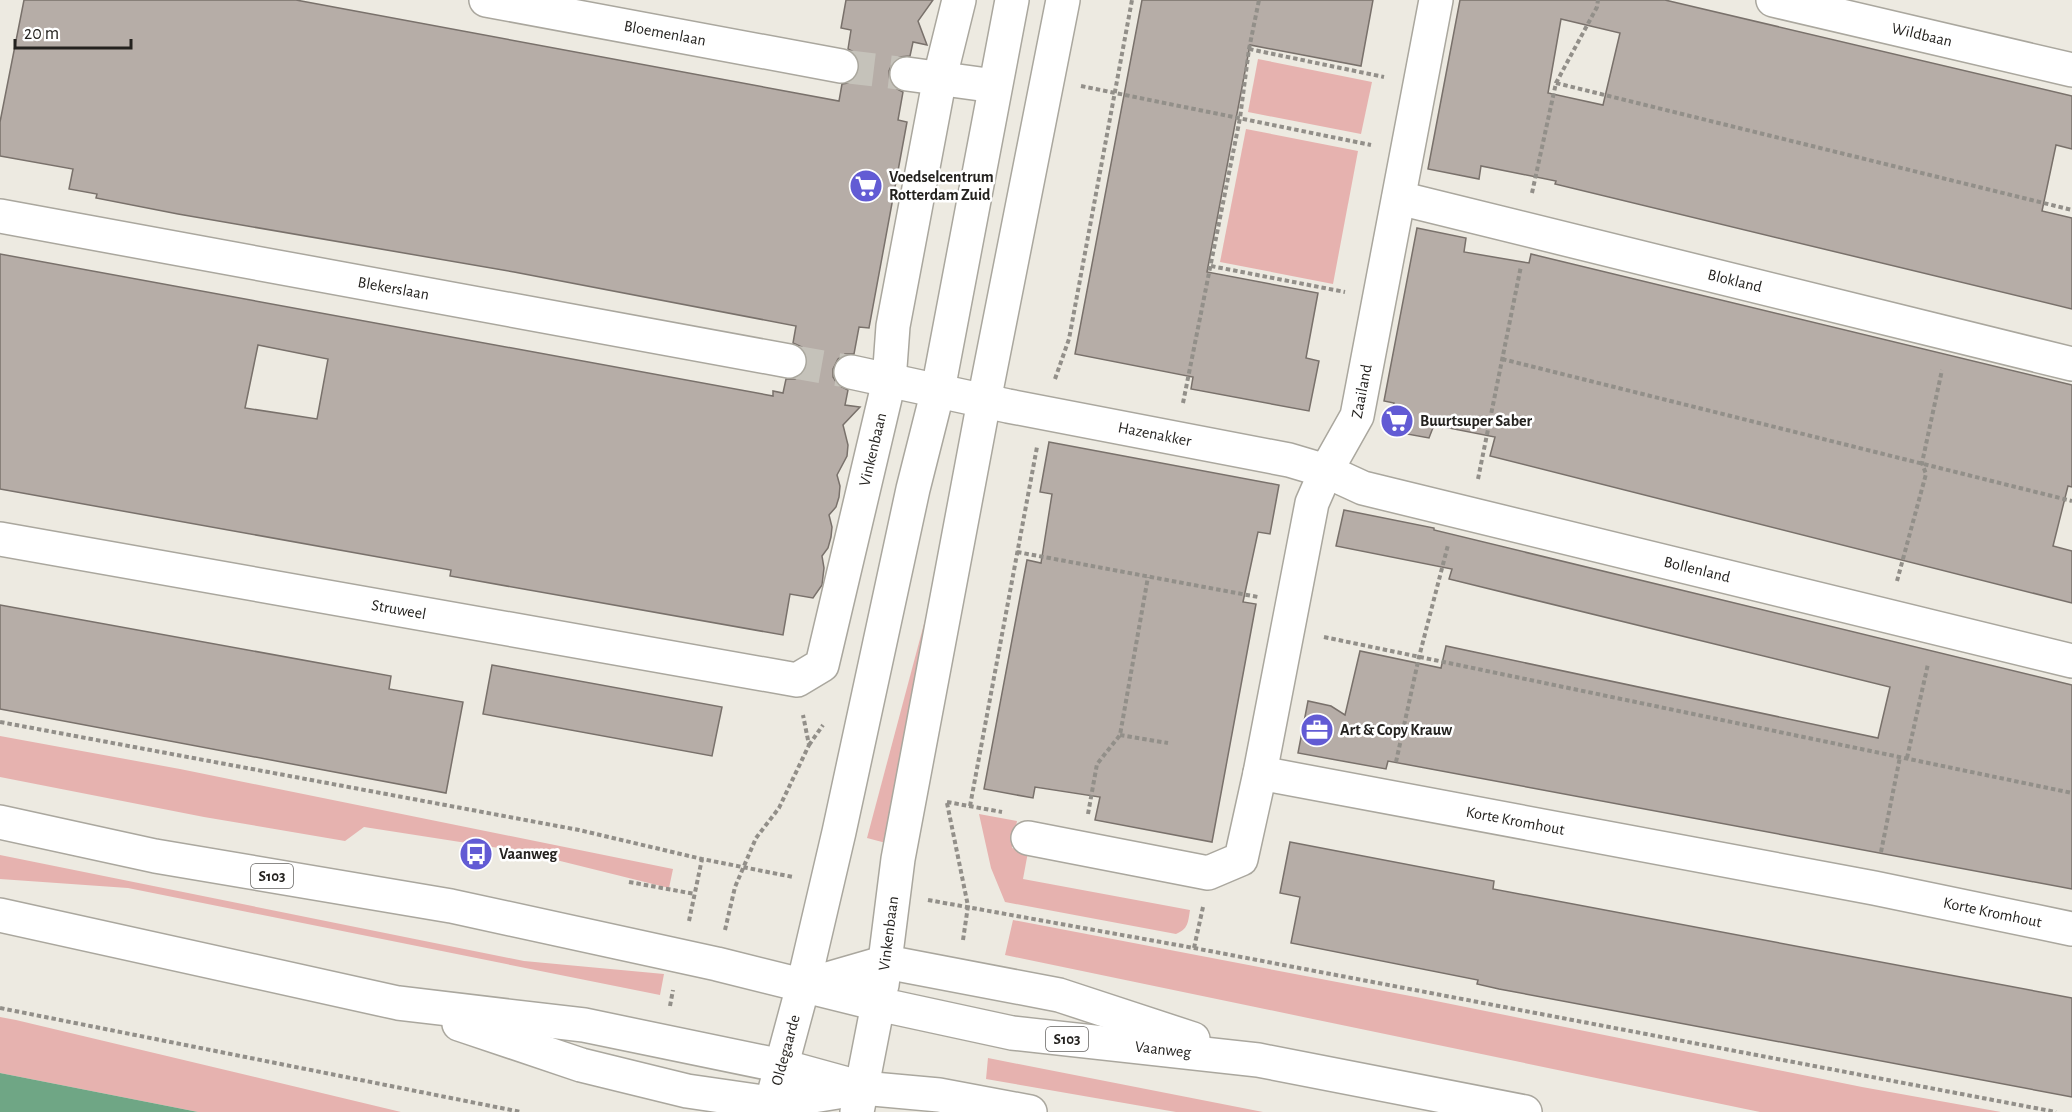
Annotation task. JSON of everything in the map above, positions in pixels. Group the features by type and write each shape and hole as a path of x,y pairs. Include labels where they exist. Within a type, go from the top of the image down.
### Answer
{"main road":[{"name":"Bloemenlaan","path":"486,0 841,66"},
{"name":"Vinkenbaan","path":"803,987 913,489 913,385 893,326 940,77 959,0"},
{"name":"Vinkenbaan","path":"797,680 822,665 913,385 995,86 1012,0"},
{"name":"Vinkenbaan","path":"878,1004 886,962 898,859 984,401 1063,0"},
{"name":"Zaailand","path":"1260,773 1312,503 1326,471 1357,416 1436,0"},
{"name":"Wildbaan","path":"1773,0 2072,70"},
{"path":"907,74 995,86"},
{"name":"Blokland","path":"1399,198 2072,364"},
{"name":"Blekerslaan","path":"0,216 789,361"},
{"path":"851,372 984,401"},
{"name":"Hazenakker","path":"984,401 1288,460 1326,471"},
{"name":"Bollenland","path":"1326,471 1363,488 2072,661"},
{"name":"Struweel","path":"0,539 797,680"},
{"path":"1028,838 1208,873 1241,859 1260,773"},
{"name":"Korte Kromhout","path":"1260,773 1874,888 2072,929"},
{"name":"Vaanweg","path":"0,822 155,856 451,906 708,962 803,987 1012,1033 1258,1060 1525,1112"},
{"path":"0,915 398,1003 584,1024 782,1066 860,1100"},
{"path":"803,987 886,962 1059,995 1258,1060"},
{"name":"Oldegaarde","path":"770,1108 803,987"},
{"path":"398,1003 581,1065 770,1108 939,1095 1030,1112"},
{"path":"860,1100 878,1004"}],"path":[{"path":"1176,439 1240,118 1258,0"},
{"path":"1250,49 1420,85"},
{"path":"1556,83 2072,210"},
{"path":"1080,86 1356,142 1408,150"},
{"path":"1210,266 1380,299"},
{"path":"1888,616 1926,474 1922,463 1950,334"},
{"path":"1502,359 2072,501"},
{"path":"1389,798 1419,657 1456,511"},
{"path":"1017,552 1148,577 1290,617 1419,657 2072,793"},
{"path":"1082,848 1097,764 1120,735 1148,577"},
{"path":"1907,758 1936,628"},
{"path":"743,868 756,838 779,808 809,745 797,680"},
{"path":"0,722 579,830 743,868 826,884"},
{"path":"1120,735 1168,743"},
{"path":"1874,888 1900,756"},
{"path":"947,802 1016,814 1028,838"},
{"path":"629,882 695,894"},
{"path":"893,894 1159,941 2056,1112"},
{"path":"0,1008 521,1112"}],"shaded area":[{"path":"1258,59 1372,82 1361,134 1248,112"},
{"path":"1246,129 1358,151 1333,284 1220,262"},
{"path":"925,620 929,625 886,843 867,838"},
{"path":"0,736 180,769 673,869 669,888 524,852 364,827 345,841 204,817 0,777"},
{"path":"979,814 1017,821 1012,848 1028,852 1023,879 1190,910 1187,925 1176,934 1005,902 991,868"},
{"path":"0,855 524,961 664,974 660,995 128,888 0,879"},
{"path":"1013,920 1421,998 1862,1087 2001,1112 1760,1112 1005,955"},
{"path":"0,1017 401,1112 198,1112 0,1073"},
{"path":"988,1058 1263,1112 1176,1112 986,1079"},
{"path":"0,1073 198,1112 0,1112"}],"building":[{"path":"24,0 296,0 839,101 842,84 855,79 859,69 858,59 854,52 848,49 851,30 841,28 846,0 933,0 918,21 927,45 913,42 910,56 899,57 893,62 889,71 890,82 903,92 898,120 907,122 869,328 859,327 854,354 845,354 838,359 833,369 833,377 838,385 848,390 845,405 860,407 843,425 848,445 847,456 837,475 840,486 836,507 829,515 832,527 831,537 828,548 822,556 824,568 822,585 813,598 790,594 783,635 450,576 451,570 0,489 0,254 773,396 773,391 783,393 786,379 795,379 803,374 807,364 807,355 802,347 793,343 796,326 514,272 96,198 97,194 69,189 73,169 0,156 0,122","holes":["258,345 328,359 317,419 245,408"]},
{"path":"1142,0 1373,0 1361,66 1250,45 1207,272 1318,293 1306,358 1319,361 1309,411 1191,389 1193,377 1075,354"},
{"path":"1460,0 1665,0 2072,96 2072,149 2056,145 2042,211 2072,218 2072,309 1555,184 1556,181 1481,166 1479,179 1428,169","holes":["1561,19 1620,33 1603,105 1548,93"]},
{"path":"1417,228 1466,238 1464,252 1529,263 1531,254 2072,385 2072,487 2068,486 2053,546 2072,551 2072,603 1490,456 1495,437 1434,425 1429,438 1385,430 1394,403 1384,401"},
{"path":"1049,442 1279,485 1270,534 1258,532 1243,602 1256,604 1212,842 1095,820 1100,797 1035,787 1033,798 984,789 1027,560 1041,563 1052,494 1040,492"},
{"path":"1344,510 1434,528 1434,530 2072,685 2072,889 1388,761 1386,769 1298,753 1308,701 1331,706 1345,715 1360,651 1441,668 1446,646 1878,738 1890,687 1449,579 1452,569 1336,546"},
{"path":"0,605 391,676 389,689 463,702 446,793 0,709"},
{"path":"492,665 722,707 712,756 483,714"},
{"path":"1290,842 1494,881 1493,889 2072,998 2072,1097 1499,989 1477,984 1478,980 1291,943 1300,897 1280,893"}],"tunnel":[{"path":"841,66 907,74"},
{"path":"789,361 851,372"}],"place":[{"name":"Voedselcentrum Rotterdam Zuid","path":"866,186"},
{"name":"Buurtsuper Saber","path":"1397,421"},
{"name":"Art & Copy Krauw","path":"1317,730"},
{"name":"Vaanweg","path":"476,854"}]}
